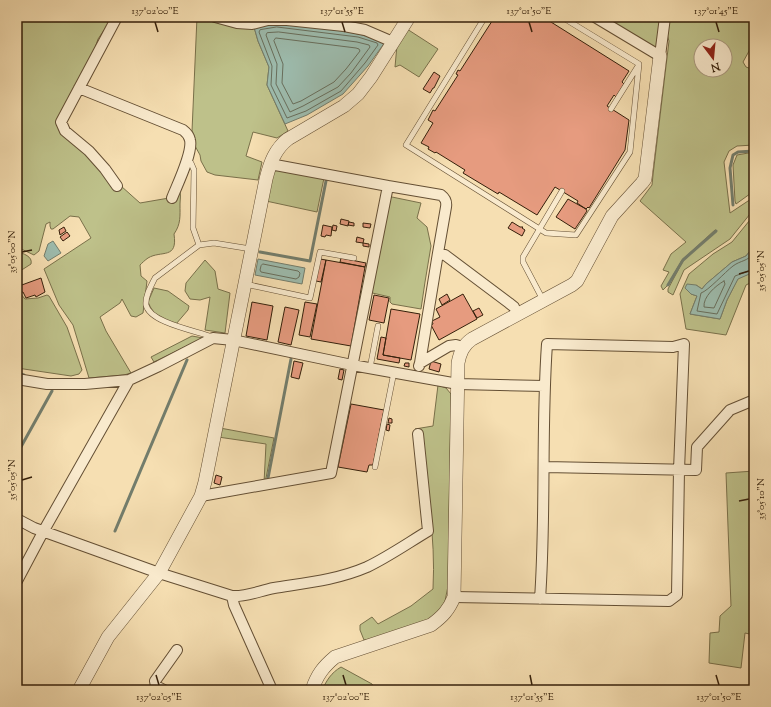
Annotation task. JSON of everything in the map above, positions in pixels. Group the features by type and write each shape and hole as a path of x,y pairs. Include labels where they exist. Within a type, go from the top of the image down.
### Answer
{"street":[{"path":"117,17 61,122 65,131 89,151 105,169 117,186"},
{"path":"215,17 237,23 252,24 268,20 287,18 344,26 365,30 393,42"},
{"path":"595,17 660,56"},
{"path":"312,690 323,667 335,657 431,625 442,618 450,607 454,597 459,355 463,347 472,339 572,285 576,281 612,216 642,183 645,178 665,17"},
{"path":"78,690 108,637 159,573 201,496 251,249 270,164 282,144 344,106 358,94 393,42 406,18"},
{"path":"79,88 183,130 188,134 191,141 188,159 172,198"},
{"path":"270,164 441,196 444,198 446,207 417,376"},
{"path":"201,496 331,473 388,186"},
{"path":"438,253 445,255 509,303 514,307 517,314"},
{"path":"17,379 55,384 85,384 129,380 213,338 233,340 352,365 458,384 544,386"},
{"path":"454,597 540,599 670,601 677,595 679,470 684,344 673,347 547,344 544,386 545,467 540,599"},
{"path":"420,363 449,346 456,345 463,347"},
{"path":"17,582 43,532 129,380"},
{"path":"545,467 696,470 697,446 730,410 754,400"},
{"path":"17,519 43,532 159,573 232,596 241,597 264,590 319,581 348,574 376,562 428,531 418,434"},
{"path":"232,596 234,605 272,690"},
{"path":"164,690 156,686 155,681 177,650"}],"lane":[{"path":"485,17 406,145 546,233 576,235 630,152 639,64"},
{"path":"562,17 639,64"},
{"path":"611,109 639,64"},
{"path":"188,159 194,170 193,228 199,245"},
{"path":"543,300 523,262 522,257 562,191"},
{"path":"213,338 184,329 162,320 149,312 146,304 147,297 155,278 199,245 214,243 251,249"},
{"path":"244,284 310,298 320,252 354,258"},
{"path":"370,368 378,326"},
{"path":"376,467 394,372"}],"green space":[{"path":"17,17 113,17 98,39 92,57 60,120 121,186 140,203 169,198 180,192 180,220 174,234 175,242 173,248 167,253 148,258 140,265 141,276 147,281 143,313 136,317 131,316 122,299 120,303 100,317 106,331 131,373 89,378 73,325 59,305 44,269 91,238 79,217 70,216 53,229 51,229 50,222 46,224 39,251 34,255 17,247"},
{"path":"197,17 212,18 254,27 269,67 267,85 288,131 277,138 253,132 246,156 262,162 258,180 215,175 207,172 195,146 192,131"},
{"path":"602,17 661,17 658,52"},
{"path":"668,17 754,17 754,42 743,62 746,67 754,70 754,145 737,146 729,151 724,162 730,213 754,197 754,209 730,239 684,270 673,295 668,292 668,289 683,261 716,230 682,260 667,286 663,290 661,286 669,272 663,270 671,254 686,242 640,201 652,185 669,41 666,31"},
{"path":"407,29 438,49 419,77 400,65 395,67 397,45"},
{"path":"754,152 754,191 736,204 733,165 737,155"},
{"path":"279,170 324,178 317,212 266,201 273,173"},
{"path":"392,197 421,203 417,218 427,227 431,246 421,309 392,304 390,302 390,297 368,292 389,198"},
{"path":"754,215 754,246 746,256 732,262 702,289 696,285 691,294 697,296 690,314 720,319 727,300 738,278 754,272 754,281 746,285 726,335 686,329 680,294 689,274 713,254 732,242"},
{"path":"17,251 29,257 31,264 17,273"},
{"path":"205,260 215,271 218,289 230,293 225,333 205,330 210,297 200,300 190,299 185,291 186,283"},
{"path":"17,283 20,293 25,299 38,298 47,295 49,296 67,327 82,370 79,374 71,376 17,368 17,347 19,343 17,343"},
{"path":"154,288 168,291 189,306 188,310 176,324 159,316 150,307 148,302"},
{"path":"192,336 203,338 154,362 151,357"},
{"path":"438,385 446,388 451,394 448,586 445,601 439,611 429,620 372,639 364,640 360,630 360,625 372,617 378,624 411,606 433,589 434,569 428,490 421,432 415,429 433,426"},
{"path":"220,428 274,438 265,483 266,444 218,437"},
{"path":"754,471 754,635 745,633 741,668 709,663 710,633 719,632 720,616 731,606 726,473"},
{"path":"341,667 372,684 376,690 322,690 330,677"}],"water":[{"path":"280,23 360,34 385,42 368,66 343,94 307,115 285,124 267,85 269,67 254,27"},
{"path":"53,241 61,253 48,261 44,256 48,244"},
{"path":"754,246 754,272 738,279 727,300 720,319 690,314 697,296 691,294 685,288 687,284 696,285 702,289 732,262 746,256"},
{"path":"258,259 305,268 302,284 255,275"}],"building":[{"path":"493,17 543,17 629,71 622,82 624,84 616,97 614,95 607,106 629,120 625,150 589,208 588,207 586,209 577,203 578,201 555,187 537,215 499,192 498,194 463,173 465,170 436,152 435,153 428,149 429,147 421,143 433,123 428,120 433,110 435,111 458,75 456,74 458,70 460,71 494,18"},
{"path":"434,72 440,76 430,93 423,89"},
{"path":"568,199 587,211 575,229 556,217"},
{"path":"341,219 349,221 348,226 340,224"},
{"path":"349,222 354,223 354,226 348,225"},
{"path":"512,222 520,227 523,227 522,228 525,230 522,236 508,228"},
{"path":"363,223 371,224 370,228 363,227"},
{"path":"323,225 332,227 331,236 321,236"},
{"path":"333,225 337,226 336,231 332,230"},
{"path":"64,227 66,231 60,235 59,230"},
{"path":"67,232 70,236 63,241 60,237"},
{"path":"357,237 364,239 363,243 356,242"},
{"path":"363,243 369,244 369,247 363,246"},
{"path":"341,258 366,263 365,267 340,262"},
{"path":"320,259 326,260 321,282 316,281"},
{"path":"326,260 365,267 351,346 311,339"},
{"path":"41,278 45,292 36,297 35,295 26,298 23,292 21,292 19,286"},
{"path":"447,294 450,300 442,305 439,299"},
{"path":"463,294 477,319 439,340 431,325 433,324 432,321 440,317 436,309"},
{"path":"374,295 389,298 384,323 369,320"},
{"path":"252,302 273,306 267,340 246,336"},
{"path":"305,302 317,304 310,337 299,335"},
{"path":"285,307 299,310 291,345 278,342"},
{"path":"479,308 483,315 477,318 473,311"},
{"path":"391,309 420,314 411,360 383,355"},
{"path":"381,337 386,338 383,355 400,358 399,363 377,359"},
{"path":"294,361 303,363 299,379 291,377"},
{"path":"431,361 441,364 439,372 429,369"},
{"path":"405,363 409,363 409,367 404,366"},
{"path":"340,369 344,370 342,380 338,379"},
{"path":"351,404 384,410 373,465 369,465 367,472 338,467"},
{"path":"389,418 392,419 392,423 388,423"},
{"path":"387,424 390,425 389,431 386,430"},
{"path":"216,475 222,477 220,485 214,483"}],"waterway":[{"path":"733,205 730,168 733,155 738,152 754,151"},
{"path":"260,252 310,261 326,181"},
{"path":"668,285 683,260 716,231"},
{"path":"268,478 291,359"},
{"path":"115,531 187,360"},
{"path":"17,373 24,375"},
{"path":"17,454 52,391"}]}
